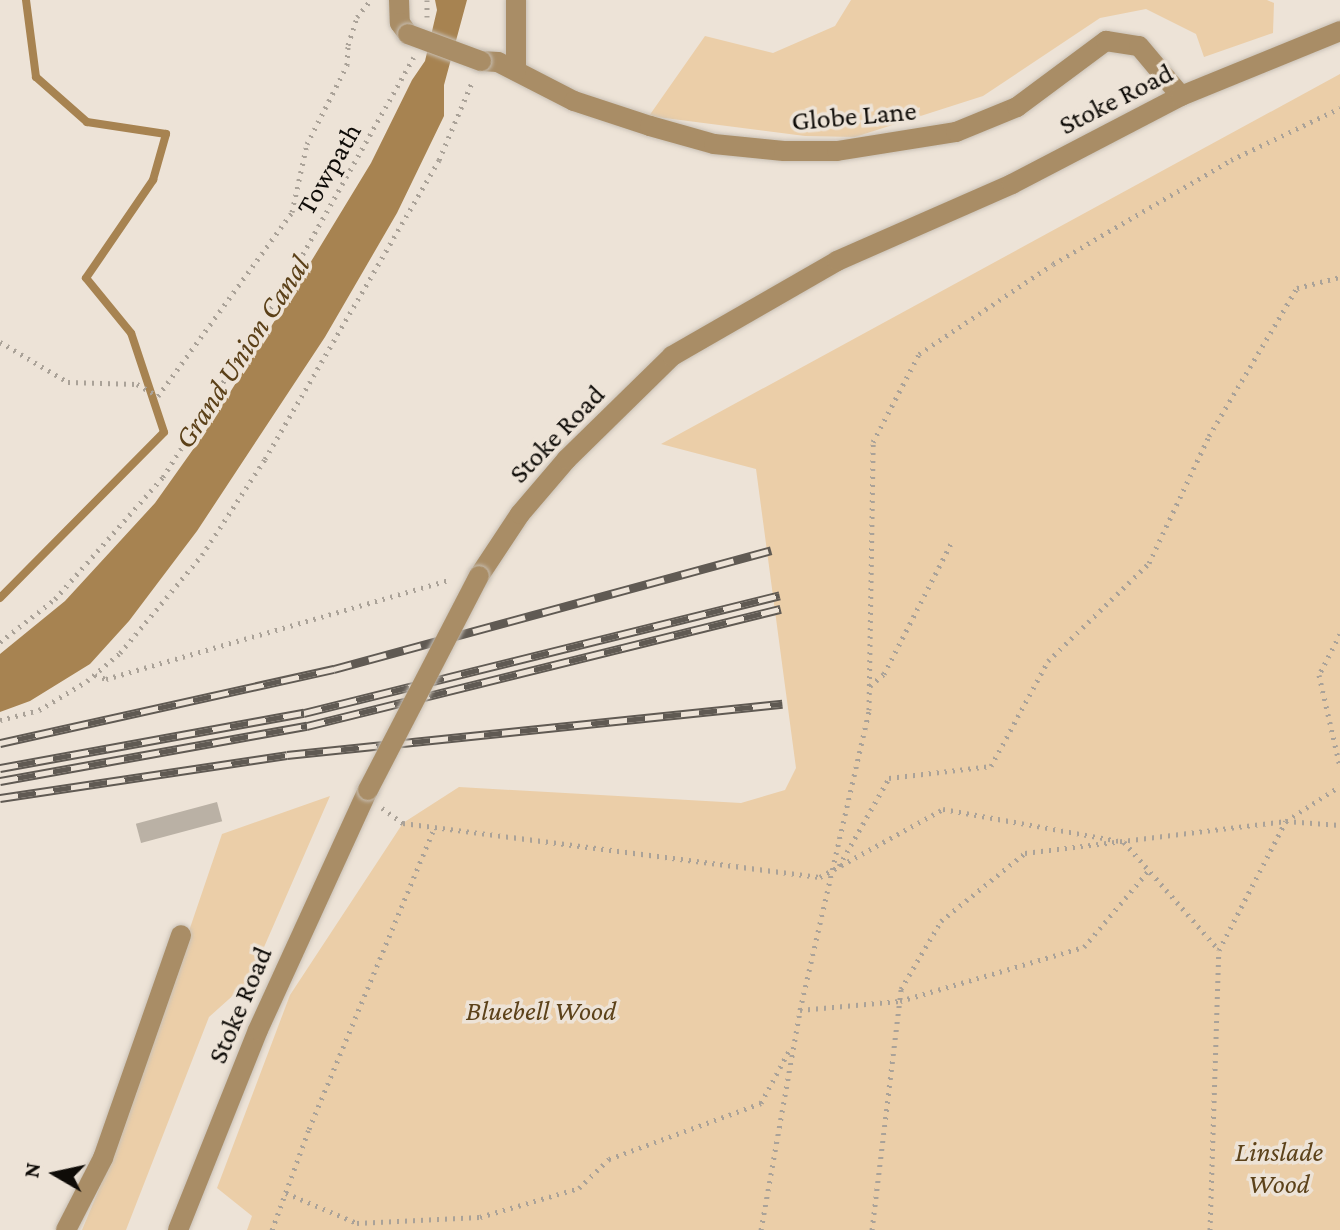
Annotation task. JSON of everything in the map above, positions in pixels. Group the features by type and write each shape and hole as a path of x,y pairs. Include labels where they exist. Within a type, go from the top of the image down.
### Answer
{"street":[{"path":"399,0 400,23 416,38"},
{"path":"498,65 516,0"},
{"name":"Stoke Road","path":"178,1230 258,1030 366,793 479,576 520,514 567,459 672,356 837,261 1012,184 1181,96 1340,31"},
{"name":"Globe Lane","path":"416,38 498,65 574,101 650,126 714,144 784,151 837,151 956,132 1017,107 1106,41 1139,46 1181,96"},
{"path":"66,1230 103,1158 181,935"}],"path":[{"path":"0,342 68,382 137,384 158,396 292,212 307,144 347,65 348,45 357,17 371,0"},
{"name":"Towpath","path":"0,642 55,599 163,477 291,275 416,38 427,0"},
{"path":"0,720 39,710 95,675 120,653 202,555 265,459 439,160 498,65"},
{"path":"761,1230 800,1010 835,869 869,710 873,442 919,354 1053,264 1203,176 1340,108"},
{"path":"835,869 889,778 991,766 1048,661 1149,563 1209,436 1297,288 1340,277"},
{"path":"869,686 884,674 953,540"},
{"path":"95,675 106,679 439,582 479,576"},
{"path":"1340,634 1319,675 1340,767"},
{"path":"1210,1230 1219,950 1286,821 1340,786"},
{"path":"366,793 403,823 820,877 943,809 1124,842 1219,950"},
{"path":"872,1230 901,989 941,921 1025,853 1286,821 1340,825"},
{"path":"272,1230 435,827"},
{"path":"800,1010 900,1001 1084,947 1149,870"},
{"path":"286,1193 357,1223 480,1217 579,1188 609,1159 761,1103 794,1043"}],"green space":[{"path":"851,0 1267,0 1274,3 1273,33 1204,57 1196,34 1146,9 1100,18 983,96 855,137 805,136 649,116 705,36 773,53 835,26"},
{"path":"1340,74 1340,1230 247,1230 252,1216 217,1188 290,995 403,823 459,787 741,803 785,790 796,768 756,469 661,444"},
{"path":"330,796 244,993 238,991 209,1017 126,1230 82,1230 110,1163 222,834"}],"shaded area":[{"path":"435,0 467,0 444,85 444,116 397,213 325,337 197,531 129,621 90,664 30,701 0,712 0,654 65,601 155,503 204,434 287,301 371,163 412,80 425,61 437,10"}],"building":[{"path":"217,802 222,821 141,843 136,824"}],"waterway":[{"name":"Grand Union Canal","path":"0,598 164,432 131,333 86,278 153,180 166,134 87,122 36,77 26,0"}],"railway":[{"path":"0,743 334,669 771,550"},
{"path":"0,768 304,713 780,595"},
{"path":"0,781 307,726 781,609"},
{"path":"0,798 287,755 782,704"}],"park label":[{"name":"Bluebell Wood","path":"541,1011"},
{"name":"Linslade Wood","path":"1279,1168"}]}
